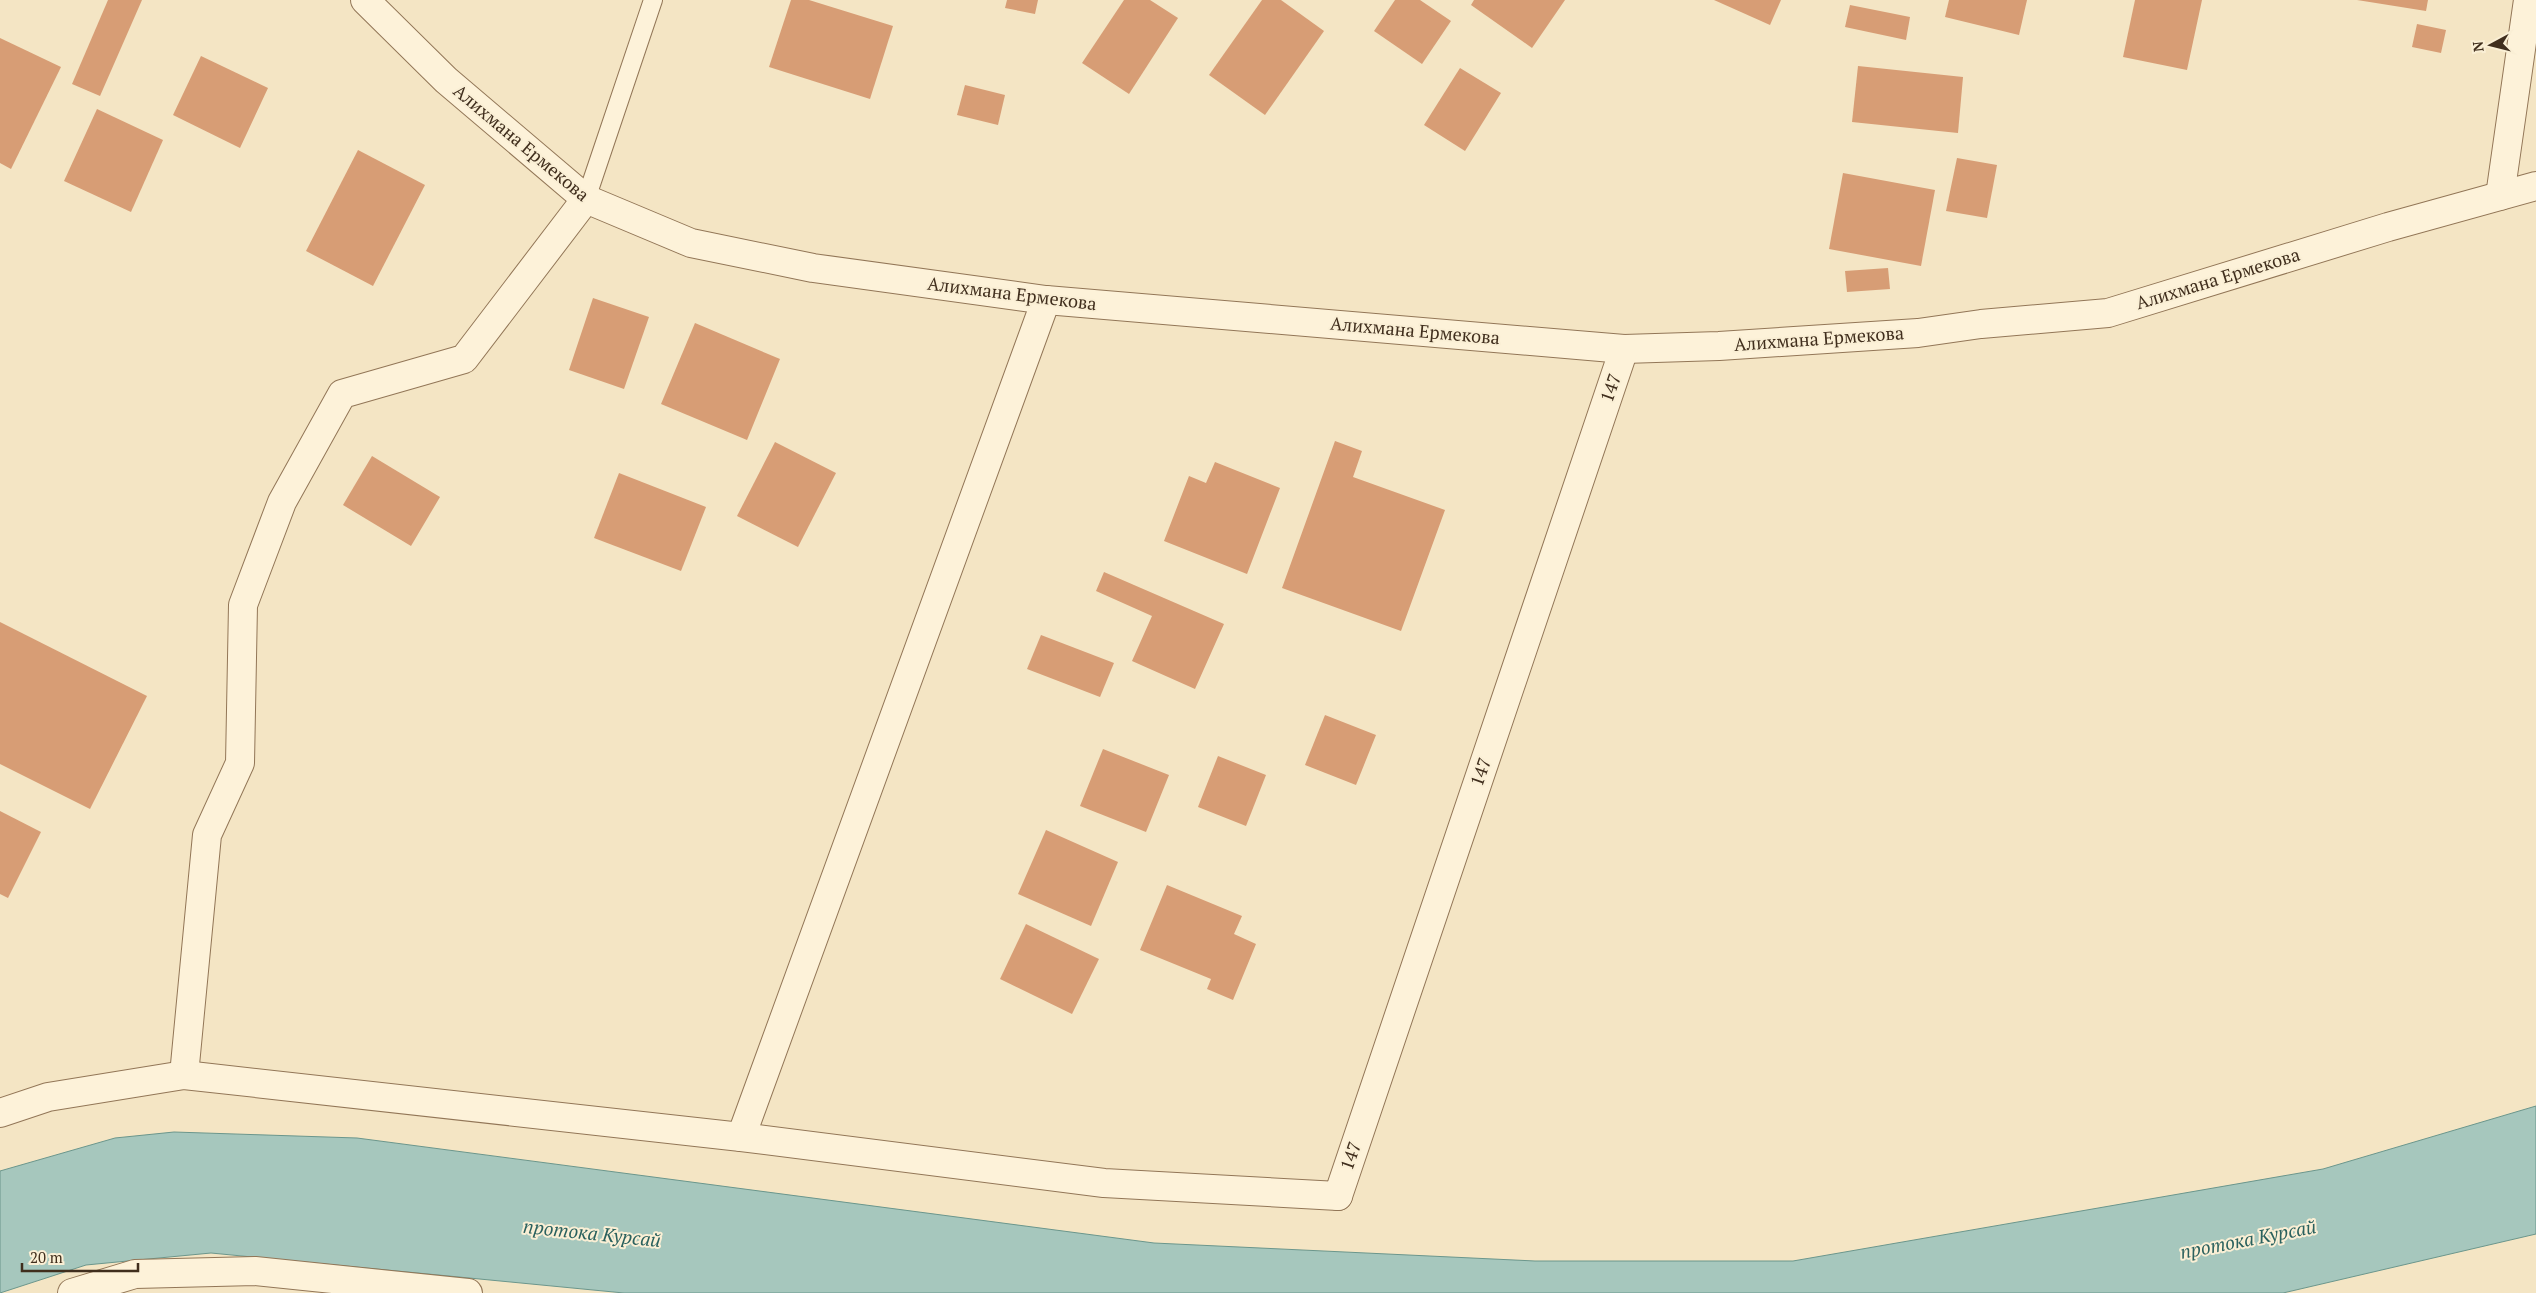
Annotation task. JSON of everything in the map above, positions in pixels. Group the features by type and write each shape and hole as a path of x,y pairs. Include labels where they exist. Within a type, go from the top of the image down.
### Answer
{"street":[{"name":"Алихмана Ермекова","path":"365,0 446,80 586,199 691,243 814,268 1046,300 1624,349 1719,346 1918,333 1981,324 2108,313 2388,227 2536,186"},
{"path":"2500,196 2528,0"},
{"path":"184,1075 207,835 240,763 243,605 282,502 342,394 464,359 586,199"},
{"path":"0,1113 48,1097 184,1075 740,1137 1046,300"},
{"name":"147","path":"740,1137 1104,1183 1338,1196 1624,349"},
{"path":"72,1293 135,1274 255,1272 468,1293"}],"lane":[{"path":"586,199 653,0"}],"water":[{"name":"протока Курсай","path":"2536,1106 2536,1234 2283,1293 624,1293 211,1253 86,1265 0,1293 0,1171 115,1138 174,1132 357,1138 1154,1243 1535,1261 1793,1261 2323,1169"}],"building":[{"path":"108,0 142,0 100,96 72,84"},
{"path":"791,0 809,0 893,26 870,99 769,67"},
{"path":"1007,0 1038,0 1035,14 1005,8"},
{"path":"1124,0 1150,0 1178,18 1129,94 1082,63"},
{"path":"1262,0 1281,0 1324,31 1265,115 1209,75"},
{"path":"1395,0 1420,0 1451,21 1422,64 1374,31"},
{"path":"1474,0 1565,0 1532,48 1471,5"},
{"path":"1714,0 1781,0 1770,25"},
{"path":"1949,0 2027,0 2019,35 1945,17"},
{"path":"2135,0 2202,0 2187,70 2123,57"},
{"path":"2357,0 2428,0 2426,11"},
{"path":"1850,5 1910,17 1906,40 1845,27"},
{"path":"2417,24 2446,30 2441,53 2412,47"},
{"path":"0,38 61,67 11,169 0,163"},
{"path":"201,56 268,88 240,148 173,115"},
{"path":"1858,66 1963,77 1958,133 1852,122"},
{"path":"1460,68 1501,93 1465,151 1424,125"},
{"path":"965,85 1005,95 998,125 957,115"},
{"path":"97,109 163,140 131,212 64,181"},
{"path":"358,150 425,185 373,286 306,251"},
{"path":"1957,158 1997,165 1987,218 1946,211"},
{"path":"1843,173 1935,190 1921,266 1829,249"},
{"path":"1888,268 1890,289 1847,292 1845,271"},
{"path":"593,298 649,317 624,389 569,370"},
{"path":"695,323 780,359 747,440 661,404"},
{"path":"1335,441 1362,451 1353,477 1445,510 1401,631 1282,588"},
{"path":"775,442 836,473 798,547 737,516"},
{"path":"372,456 440,497 411,546 343,505"},
{"path":"1215,462 1280,488 1247,574 1164,541 1189,476 1206,483"},
{"path":"619,473 706,507 681,571 594,538"},
{"path":"1104,572 1224,624 1195,689 1132,661 1152,616 1096,591"},
{"path":"0,622 147,696 90,809 0,764"},
{"path":"1041,635 1114,663 1100,697 1027,669"},
{"path":"1325,715 1376,735 1356,785 1305,765"},
{"path":"1103,749 1169,775 1146,832 1080,806"},
{"path":"1218,756 1266,775 1246,826 1198,807"},
{"path":"0,811 41,832 8,898 0,894"},
{"path":"1046,830 1118,862 1091,926 1018,894"},
{"path":"1167,885 1242,916 1234,934 1256,944 1233,1000 1207,989 1211,979 1140,950"},
{"path":"1026,924 1099,959 1072,1014 1000,979"}]}
